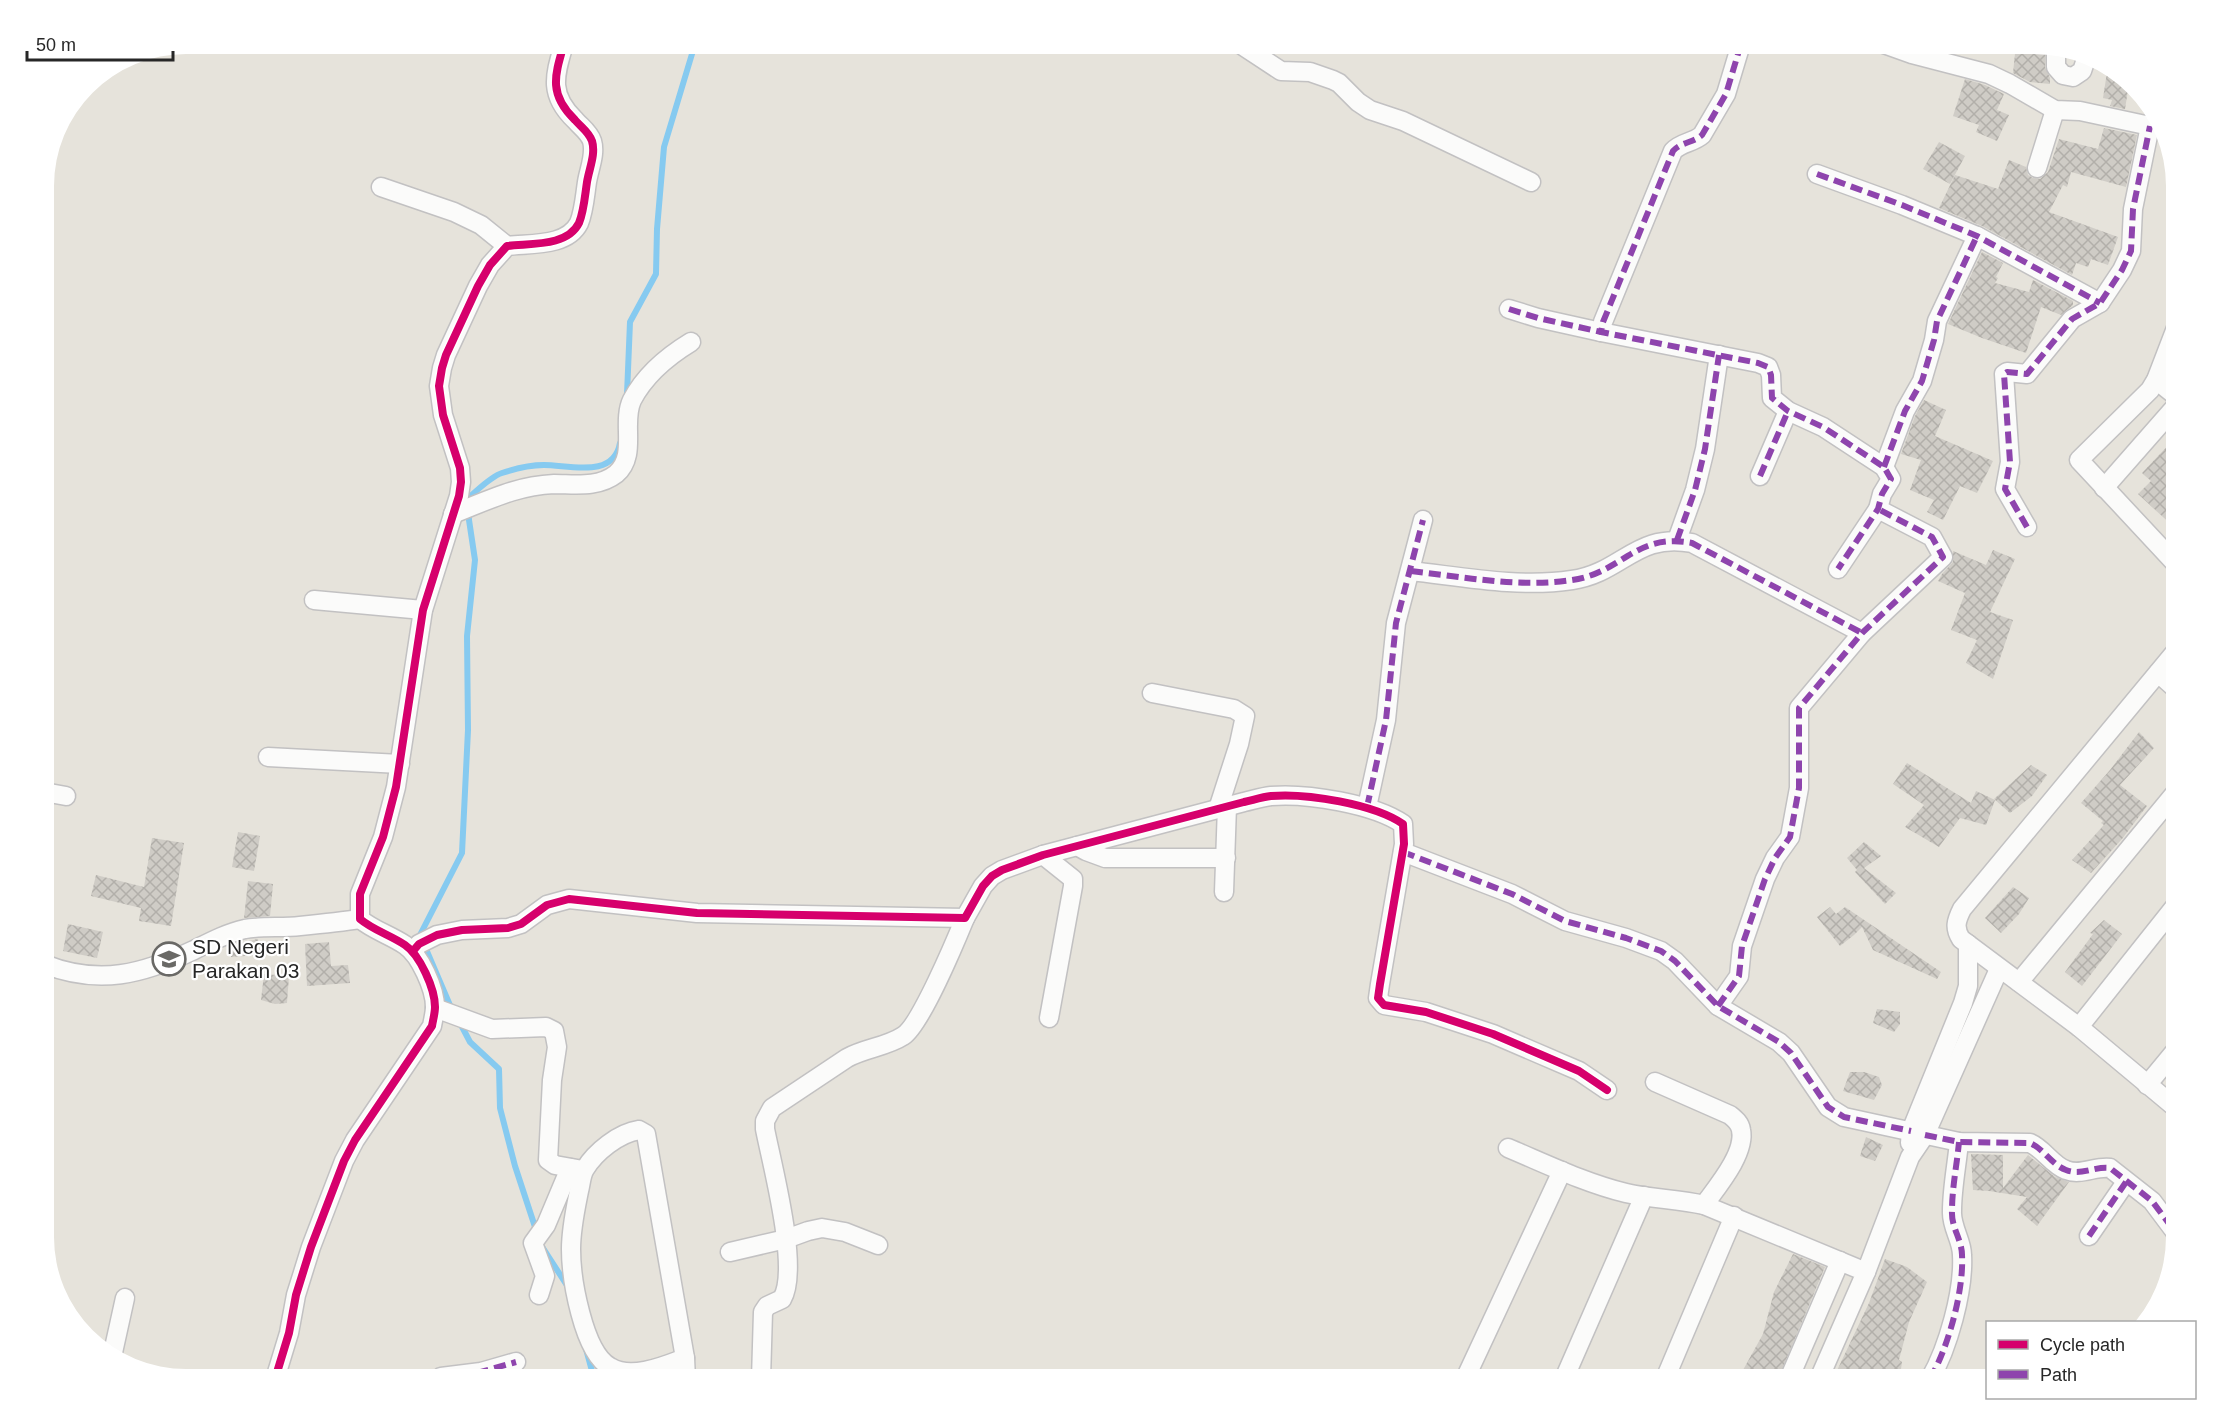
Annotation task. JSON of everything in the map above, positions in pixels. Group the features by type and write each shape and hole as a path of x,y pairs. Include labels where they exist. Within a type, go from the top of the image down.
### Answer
{"street":[{"path":"360,919 360,894 383,837 396,787 423,610 464,510 460,468 443,415 440,386 446,355 489,265 507,246 549,242 566,237 579,223 594,149 592,139 560,100 555,75 561,54"},
{"path":"1255,54 1281,71 1310,72 1339,83 1358,102 1370,110 1403,121 1531,182"},
{"path":"1601,332 1603,322 1673,151 1679,145 1697,140 1702,135 1726,94 1738,54"},
{"path":"1912,54 1989,74 2055,110 2080,111 2150,124"},
{"path":"2056,56 2056,67 2063,75 2073,76 2082,71 2084,64"},
{"path":"2037,168 2055,110"},
{"path":"2027,526 2005,489 2010,462 2004,374 2007,372 2027,374 2072,319 2100,303 2122,270 2131,251 2133,209 2154,131"},
{"path":"1817,174 1902,205 1977,236 2100,303"},
{"path":"381,188 454,212 481,225 507,246"},
{"path":"1884,467 1905,411 1922,381 1934,340 1936,321 1977,236"},
{"path":"1509,309 1601,332 1758,363 1768,368 1772,398 1788,411 1823,428 1884,467 1891,478 1882,494 1878,509 1838,569"},
{"path":"464,510 518,488 604,482 615,474 624,465 628,451 632,401 660,364 691,342"},
{"path":"2166,354 2150,390 2079,460 2166,553"},
{"path":"1677,540 1695,490 1705,449 1719,355"},
{"path":"2156,380 2166,388"},
{"path":"1760,476 1788,411"},
{"path":"2104,488 2166,417"},
{"path":"1718,1005 1739,976 1742,946 1765,879 1775,858 1790,837 1799,788 1799,708 1862,633 1943,557 1932,537 1878,509"},
{"path":"1367,807 1386,720 1396,623 1423,520"},
{"path":"1411,570 1511,581 1571,581 1594,576 1638,549 1657,542 1677,540 1692,543 1862,633"},
{"path":"314,600 423,610"},
{"path":"2166,663 1962,909 1956,920 1956,930 1961,939 2079,1027 2166,1100"},
{"path":"2158,673 2166,680"},
{"path":"1152,693 1234,709 1245,716 1222,807 1226,858 1224,892"},
{"path":"268,757 400,764"},
{"path":"54,794 66,796"},
{"path":"761,1369 763,1312 767,1306 779,1301 786,1292 788,1270 786,1239 765,1129 767,1115 772,1108 847,1058 860,1051 894,1040 911,1030 983,886 992,876 1021,862 1222,807 1272,796 1300,797 1367,807 1395,818 1403,824 1405,832 1380,984 1380,1002 1384,1005 1441,1016 1493,1034 1578,1071 1607,1090"},
{"path":"2019,982 2166,804"},
{"path":"1077,846 1105,858 1226,858"},
{"path":"1403,852 1512,894 1564,921 1626,938 1661,951 1676,961 1718,1005 1779,1042 1791,1053 1828,1107 1844,1117 1959,1142 2031,1143 2039,1147 2065,1170 2082,1172 2110,1168 2152,1201 2166,1220"},
{"path":"1043,855 1072,879 1073,886 1049,1018"},
{"path":"416,948 437,934 462,930 508,928 521,924 546,905 569,899 697,913 965,918"},
{"path":"2079,1027 2166,918"},
{"path":"54,968 93,974 123,975 160,966 225,935 245,929 360,919 369,927 416,948 440,1009 492,1029 546,1027 554,1031 556,1047 548,1155 550,1163 577,1169"},
{"path":"1824,1369 1866,1272 1910,1157 1963,1003 1968,986 1968,944"},
{"path":"1918,1133 1999,969"},
{"path":"278,1369 310,1247 344,1161 355,1140 423,1041 440,1009"},
{"path":"2147,1085 2166,1062"},
{"path":"1655,1083 1730,1115 1741,1129 1738,1152 1731,1167 1704,1205"},
{"path":"539,1295 545,1276 533,1243 546,1225 577,1169 616,1140 634,1131 644,1131 686,1369"},
{"path":"1935,1369 1954,1322 1962,1268 1962,1253 1952,1210 1959,1142"},
{"path":"1508,1148 1611,1189 1704,1205 1866,1272"},
{"path":"577,1169 571,1253 575,1285 586,1331 593,1348 608,1366 617,1369"},
{"path":"1470,1369 1562,1171"},
{"path":"2089,1236 2126,1182"},
{"path":"1569,1369 1644,1196"},
{"path":"1670,1369 1734,1216"},
{"path":"730,1252 822,1228 844,1232 878,1245"},
{"path":"1794,1369 1840,1261"},
{"path":"114,1348 125,1298"},
{"path":"649,1369 685,1358"},
{"path":"492,1369 516,1362"}],"building":[{"path":"2015,54 2046,55 2045,67 2050,84 2030,82 2013,73"},
{"path":"2107,75 2127,93 2125,109 2110,106 2112,100 2103,98"},
{"path":"1965,79 2004,94 1997,110 2009,115 1997,141 1976,132 1979,125 1953,116"},
{"path":"2104,128 2137,135 2126,187 2071,172 2067,187 2063,185 2049,212 2118,237 2108,265 2091,259 2088,267 2076,263 2072,275 1982,226 1939,208 1955,175 1998,189 2009,160 2026,167 2028,175 2040,179 2048,172 2059,139 2098,149"},
{"path":"1939,142 1965,156 1950,184 1923,169"},
{"path":"1982,252 2003,263 1995,283 2029,292 2033,280 2073,301 2073,305 2061,315 2041,307 2026,353 1948,324"},
{"path":"1924,400 1946,410 1935,436 1993,461 1977,493 1960,486 1943,520 1927,512 1934,500 1910,490 1921,460 1901,454 1915,416"},
{"path":"2166,448 2166,520 2138,494 2151,481 2142,473"},
{"path":"1993,550 2015,559 1990,612 2013,620 1993,679 1966,663 1977,640 1951,630 1965,593 1938,581 1953,562 1953,551 1986,565"},
{"path":"2139,732 2154,748 2120,785 2147,806 2122,839 2091,873 2072,860 2104,825 2101,823 2103,821 2081,803"},
{"path":"1907,763 1971,803 1976,791 1995,800 1986,825 1960,818 1939,847 1905,827 1924,805 1893,784"},
{"path":"2031,765 2047,775 2032,796 2010,813 1994,799"},
{"path":"238,832 260,836 254,871 232,867"},
{"path":"152,838 184,843 171,926 139,921 141,908 91,896 96,875 144,887"},
{"path":"1864,842 1881,856 1864,868 1896,893 1885,904 1855,872 1857,870 1847,858"},
{"path":"248,881 273,884 270,916 244,918"},
{"path":"2013,887 2029,898 2019,914 2001,933 1985,918"},
{"path":"1830,907 1836,914 1845,907 1941,972 1937,979 1873,950 1862,927 1840,946 1817,917"},
{"path":"2104,920 2122,934 2082,986 2065,972 2093,934 2090,933"},
{"path":"68,924 103,932 97,958 63,951"},
{"path":"258,939 260,955 231,957 230,945"},
{"path":"329,942 331,966 348,965 350,983 307,986 305,944"},
{"path":"264,974 289,976 287,1003 275,1004 261,1000"},
{"path":"1877,1009 1900,1012 1900,1024 1894,1032 1873,1023"},
{"path":"1850,1072 1864,1072 1879,1077 1882,1085 1874,1100 1843,1091"},
{"path":"1866,1137 1883,1145 1875,1161 1860,1156"},
{"path":"1971,1154 2003,1155 2003,1188 2028,1155 2055,1177 2069,1182 2037,1226 2017,1209 2027,1197 1973,1190"},
{"path":"1793,1254 1825,1267 1782,1369 1744,1369 1763,1334 1774,1292"},
{"path":"1885,1259 1907,1267 1927,1282 1909,1322 1899,1360 1902,1362 1901,1369 1838,1369 1869,1303"}],"waterway":[{"path":"627,394 630,322 656,274 657,229 664,147 692,54"},
{"path":"452,1010 420,935 462,853 468,730 467,636 475,560 468,498 493,477 517,469 544,465 577,468 600,466 609,462 616,454 620,443"},
{"path":"459,1021 470,1042 499,1069 500,1108 515,1166 537,1233"},
{"path":"541,1245 568,1287"},
{"path":"586,1349 591,1369"}],"marked path":[{"path":"1738,54 1726,94 1702,135 1673,151 1603,322 1601,332 1758,363 1768,367 1771,375 1772,398 1788,411 1823,427 1884,467 1891,479 1882,494 1878,509 1838,569"},
{"path":"2027,527 2005,489 2010,462 2004,374 2007,372 2027,374 2072,319 2100,303 2122,270 2131,251 2133,209 2150,126"},
{"path":"1817,174 1902,205 1977,236 2100,303"},
{"path":"1884,467 1905,411 1922,381 1937,321 1977,236"},
{"path":"1509,309 1601,332"},
{"path":"1677,540 1695,490 1705,449 1719,355"},
{"path":"1760,476 1788,411"},
{"path":"1718,1006 1739,976 1742,946 1765,879 1775,858 1790,837 1799,788 1799,708 1862,633 1943,557 1932,537 1878,509"},
{"path":"1367,807 1386,720 1396,623 1423,520"},
{"path":"1411,571 1492,581 1552,582 1589,576 1657,543 1673,541 1692,543 1862,633"},
{"path":"1403,852 1512,894 1565,921 1626,938 1661,951 1675,961 1718,1006 1779,1042 1791,1053 1828,1107 1844,1117 1911,1131"},
{"path":"1925,1135 1959,1142 2030,1143 2040,1149 2056,1165 2072,1172 2110,1168 2152,1201 2166,1220"},
{"path":"1935,1369 1954,1319 1962,1269 1962,1249 1953,1223 1952,1211 1959,1142"},
{"path":"2089,1236 2126,1182"},
{"path":"492,1369 516,1362"}],"cycle path":[{"path":"278,1369 289,1333 296,1295 311,1247 344,1161 355,1140 432,1026 434,1000 421,964 405,945 360,919 360,894 383,837 396,787 423,610 459,496 460,468 443,415 439,386 446,355 478,286 490,265 507,246 557,240 573,231 582,213 593,146 589,135 566,111 557,93 556,75 561,54"},
{"path":"413,951 419,944 437,935 462,930 508,928 521,924 547,905 569,899 697,913 965,918 983,886 992,876 1043,855 1264,797 1321,798 1375,811 1403,824 1404,844 1378,998 1384,1005 1426,1012 1493,1034 1579,1071 1607,1090"}],"place":[{"name":"SD Negeri Parakan 03","path":"169,959"}]}
